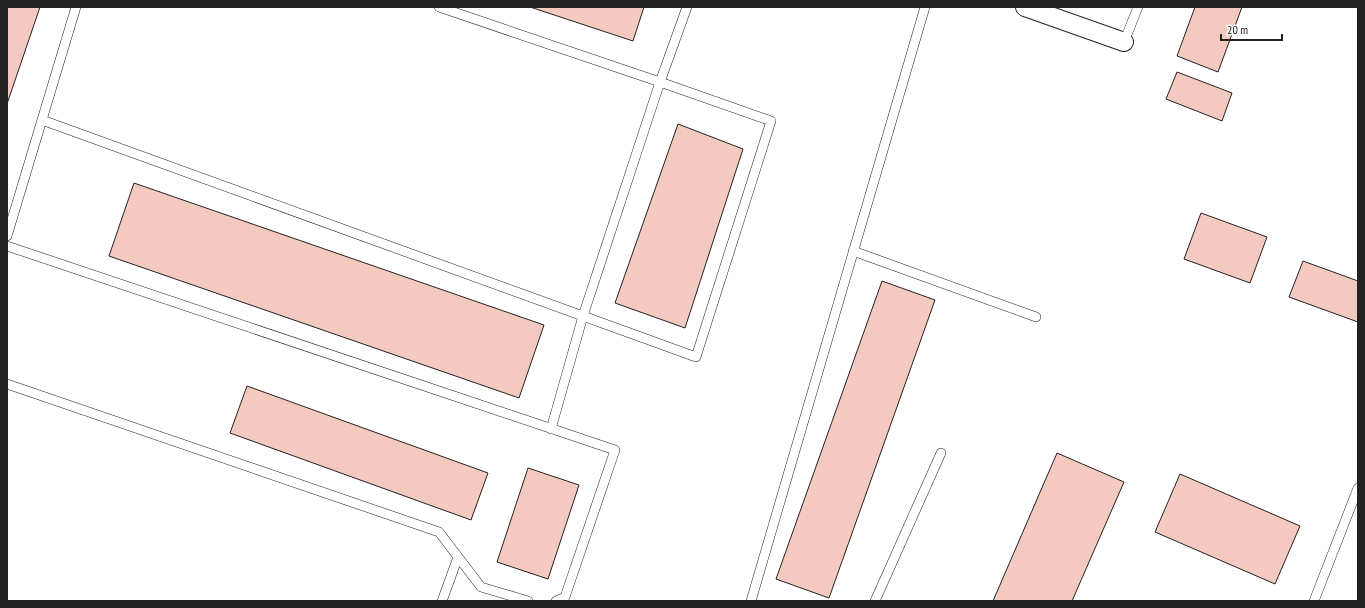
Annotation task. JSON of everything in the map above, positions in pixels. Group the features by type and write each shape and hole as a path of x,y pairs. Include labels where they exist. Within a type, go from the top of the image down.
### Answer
{"street":[{"path":"1025,7 1124,42"}],"lane":[{"path":"7,236 76,7"},
{"path":"42,120 696,357 771,121 439,7"},
{"path":"551,429 583,316 660,82 687,7"},
{"path":"751,601 925,7"},
{"path":"1124,42 1138,7"},
{"path":"7,246 615,450 565,597 556,601"},
{"path":"853,251 1036,317"},
{"path":"7,384 439,532 481,587 528,601"},
{"path":"875,601 940,453"},
{"path":"1314,601 1358,488"},
{"path":"442,601 458,557"}],"building":[{"path":"7,7 40,7 7,104"},
{"path":"530,7 644,7 633,41"},
{"path":"1195,7 1242,7 1218,72 1177,56"},
{"path":"1177,72 1232,93 1222,121 1166,99"},
{"path":"678,124 743,149 685,328 615,303"},
{"path":"134,183 544,325 519,398 109,256"},
{"path":"1201,213 1267,237 1250,283 1184,259"},
{"path":"1303,261 1358,281 1358,322 1289,297"},
{"path":"882,281 935,300 829,598 776,579"},
{"path":"247,386 488,473 471,520 230,433"},
{"path":"1057,453 1124,482 1072,601 993,601"},
{"path":"528,468 579,485 548,579 497,562"},
{"path":"1180,474 1300,526 1275,584 1155,532"}]}
